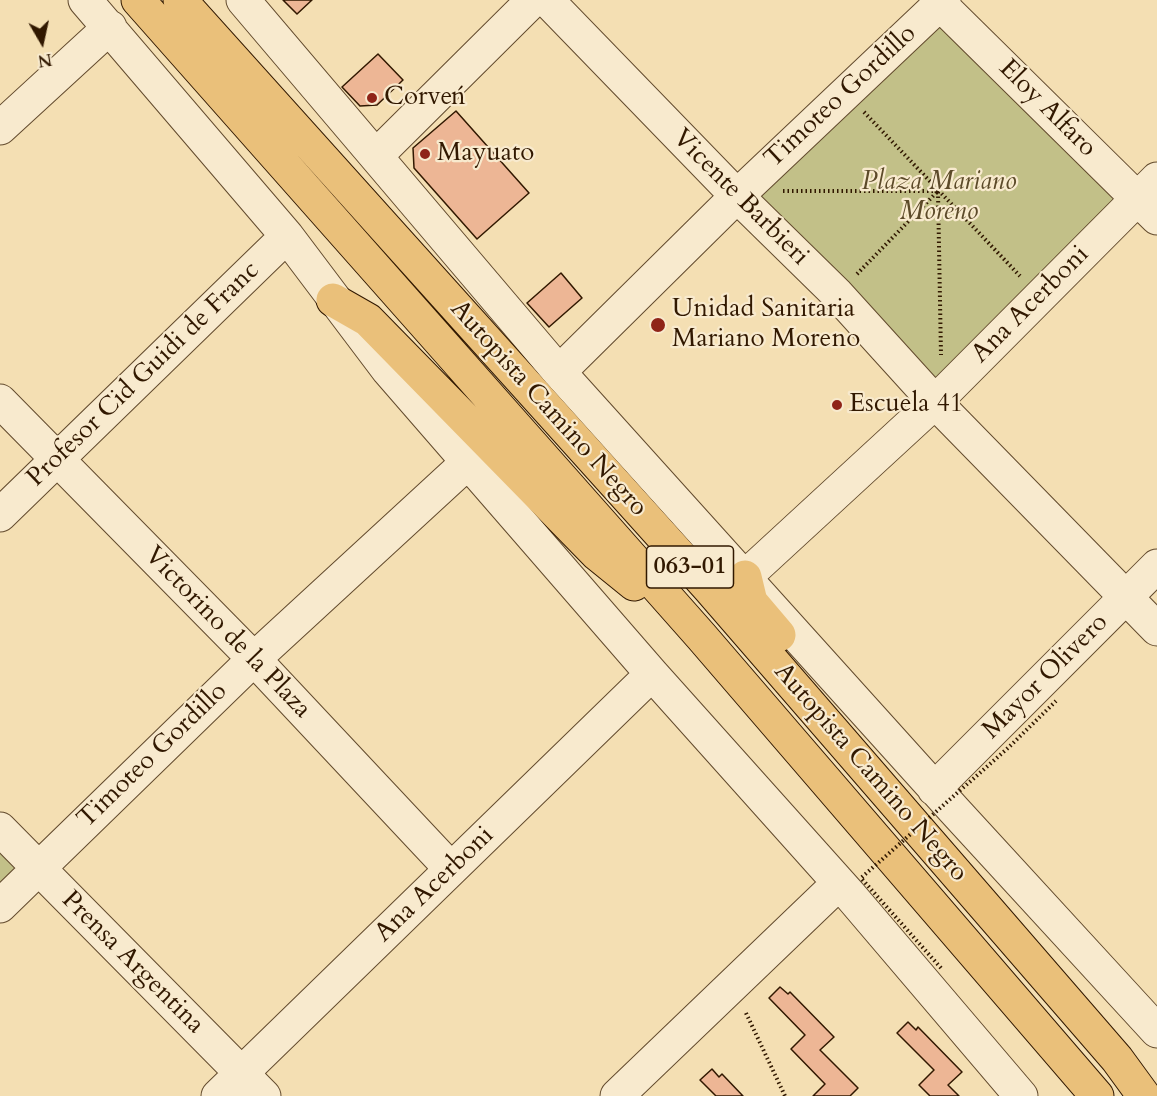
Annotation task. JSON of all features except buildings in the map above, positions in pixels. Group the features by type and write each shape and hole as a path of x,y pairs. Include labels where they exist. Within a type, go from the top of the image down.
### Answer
{"highway":[{"name":"Autopista Camino Negro","path":"138,0 701,636 1097,1096"},
{"name":"Autopista Camino Negro","path":"180,0 710,588 1117,1059 1144,1096"},
{"path":"333,300 368,320 597,554 701,636"},
{"path":"745,577 751,602 854,728 896,803"}],"street":[{"path":"85,0 287,236 388,370 467,463 839,883 1021,1096"},
{"path":"243,0 559,372 934,789 1157,1031"},
{"path":"377,155 532,0"},
{"name":"Vicente Barbieri","path":"547,0 746,187 837,294 1157,629"},
{"name":"Timoteo Gordillo","path":"559,372 746,187 847,93 940,1"},
{"name":"Eloy Alfaro","path":"940,1 1151,198"},
{"path":"0,128 110,27"},
{"name":"Ana Acerboni","path":"745,577 938,398 1040,296 1151,198"},
{"name":"Profesor Cid Guidi de Franc","path":"0,515 287,236"},
{"name":"Victorino de la Plaza","path":"0,401 254,659 451,868"},
{"name":"Timoteo Gordillo","path":"0,906 254,659 467,463"},
{"name":"Mayor Olivero","path":"934,789 1157,566"},
{"name":"Ana Acerboni","path":"218,1096 253,1085 451,868 652,674"},
{"name":"Prensa Argentina","path":"0,829 253,1085"},
{"path":"617,1096 839,883"}],"path":[{"path":"847,93 1040,296"},
{"path":"746,187 769,191 938,191"},
{"path":"837,294 938,191"},
{"path":"938,191 938,398"},
{"path":"941,968 861,878 1008,748 1056,701"},
{"path":"733,986 785,1096"}],"green space":[{"name":"Plaza Mariano Moreno","path":"940,4 1138,198 942,393 737,196"},
{"path":"0,829 38,868 0,906"}],"place":[{"name":"Corveń","path":"372,98"},
{"name":"Mayuato","path":"425,154"},
{"name":"Unidad Sanitaria Mariano Moreno","path":"658,325"},
{"name":"Escuela 41","path":"837,405"}]}
